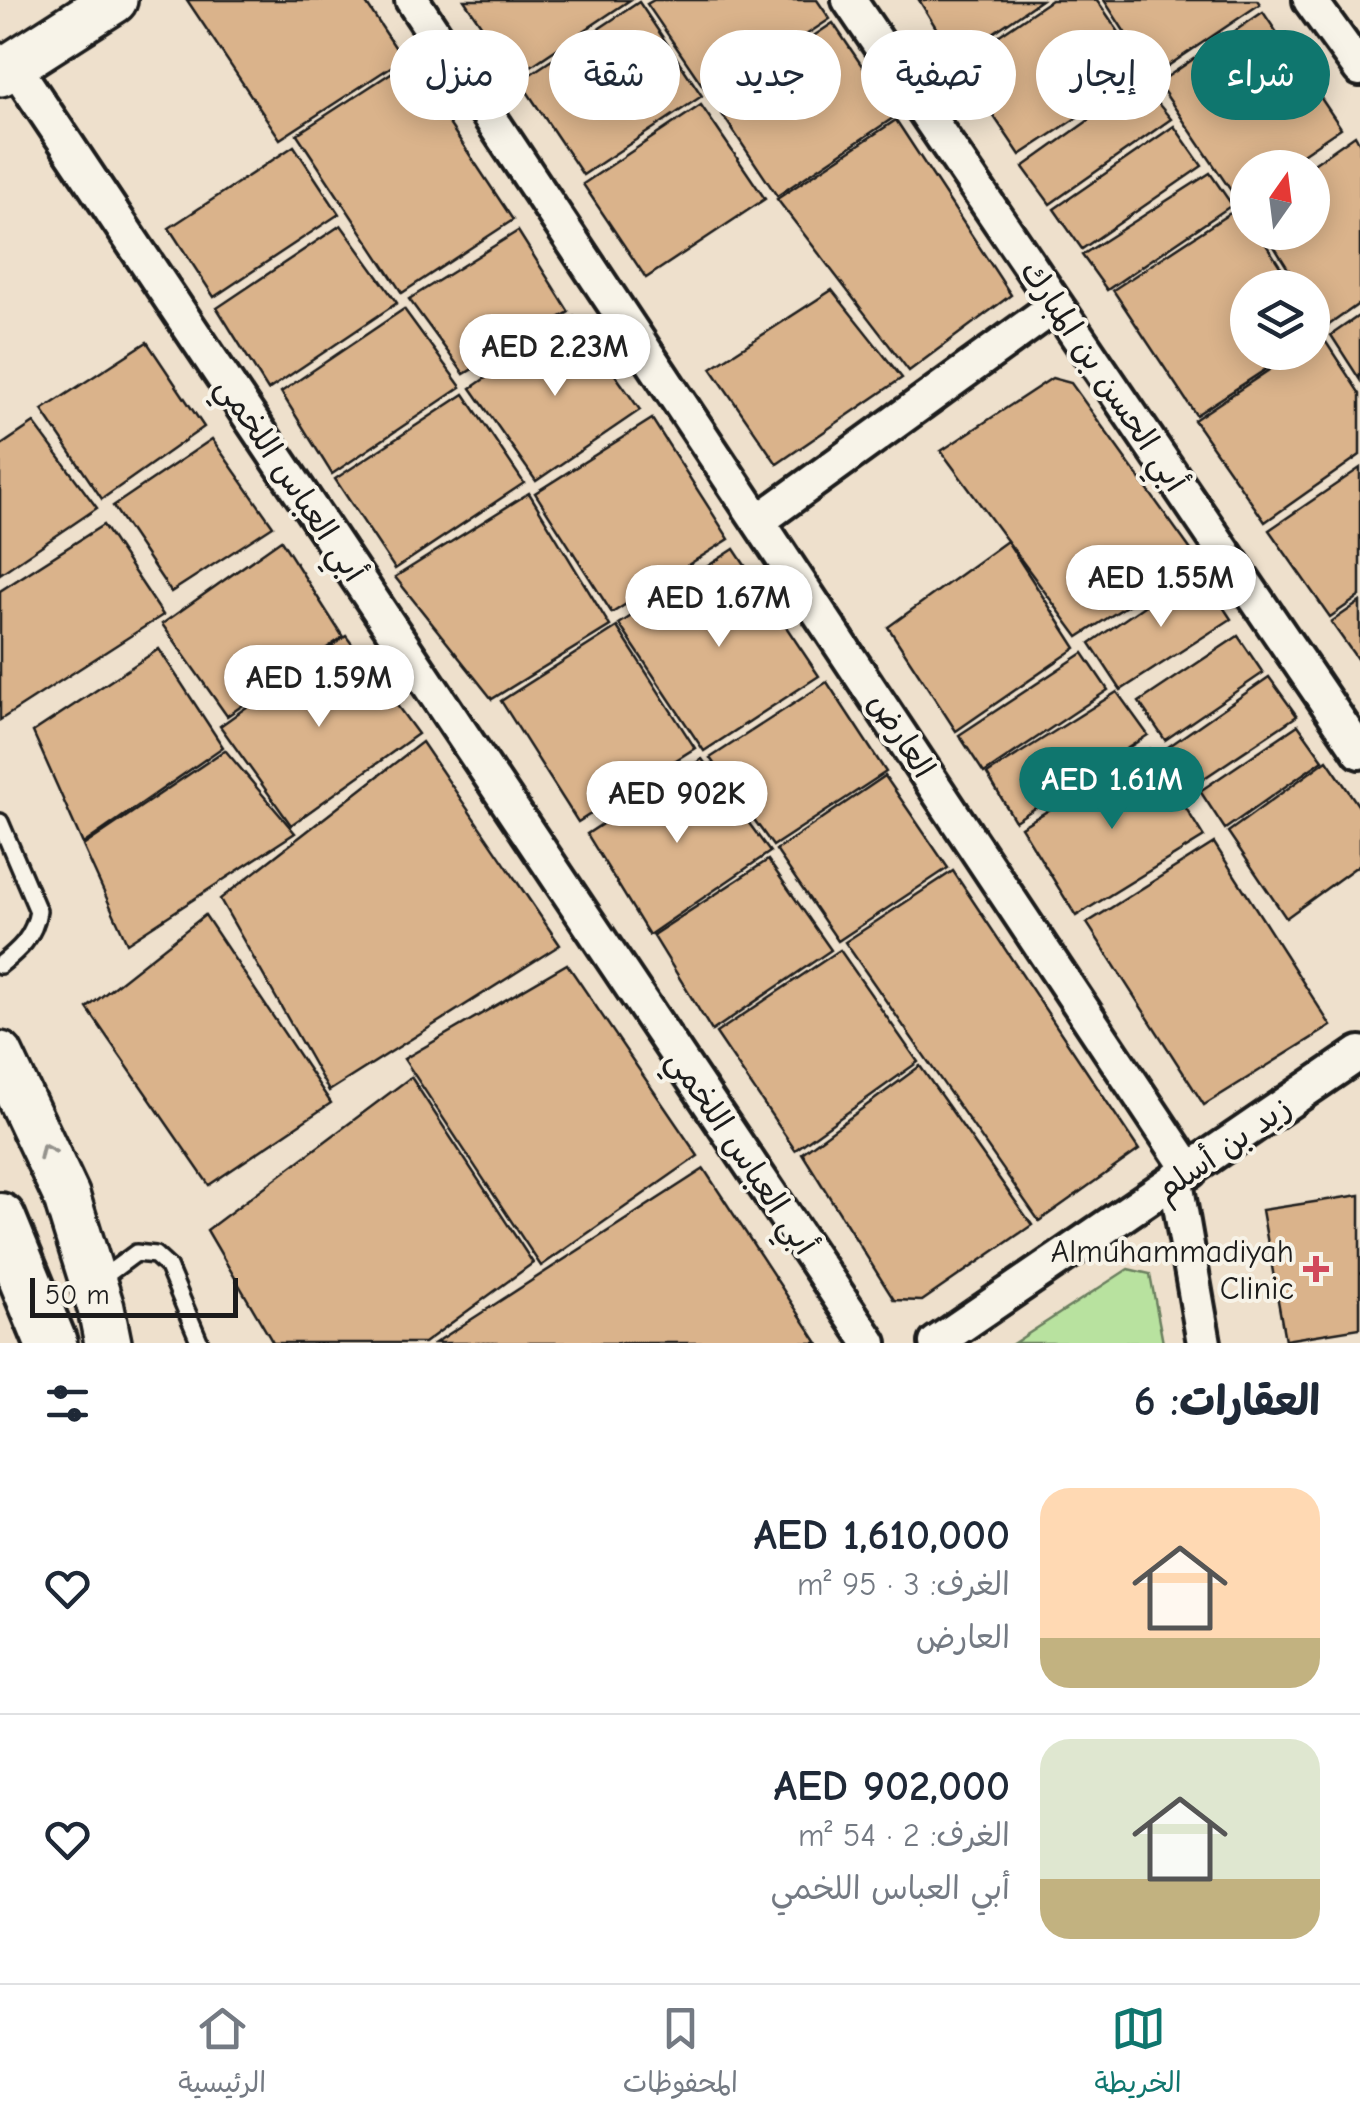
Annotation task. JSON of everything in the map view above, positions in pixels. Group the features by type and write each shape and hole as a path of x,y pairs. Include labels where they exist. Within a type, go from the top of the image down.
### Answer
{"main road":[{"path":"7,69 114,0"},
{"path":"0,1055 66,1195 109,1273 137,1343"},
{"path":"66,1195 108,1343"},
{"path":"0,1219 52,1343"}],"street":[{"name":"العارض","path":"412,0 760,520 1183,1176"},
{"name":"أبي الحسن بن المبارك","path":"850,0 1360,752"},
{"path":"1310,0 1360,69"},
{"name":"أبي العباس اللخمي","path":"7,69 870,1343"},
{"path":"760,520 1056,306"},
{"name":"زيد بن أسلم","path":"936,1343 1360,1054"},
{"path":"1183,1176 1204,1343"}],"lane":[{"path":"0,822 38,911 36,925 24,946 0,966"},
{"path":"109,1273 136,1253 155,1255 168,1267 200,1343"}],"green space":[{"path":"1128,1269 1150,1274 1163,1343 1014,1343"}],"building":[{"path":"187,0 364,0 390,39 390,67 280,139"},
{"path":"464,0 630,0 585,30 549,30 549,54 529,67 529,30 485,30"},
{"path":"654,0 817,0 830,19 813,30 700,30 700,82 680,52 680,30 665,30 647,4"},
{"path":"919,0 1041,0 997,30 937,30"},
{"path":"1051,0 1097,0 1117,30 1036,30 1036,120 1073,120 1020,155 996,120 1016,120 1016,30 1007,30"},
{"path":"1104,0 1257,0 1260,4 1221,30 1191,30 1191,50 1171,64 1171,30 1123,30"},
{"path":"639,2 658,30 597,30"},
{"path":"1263,12 1275,30 1236,30"},
{"path":"841,35 861,64 861,120 890,120 777,196 726,120 841,120"},
{"path":"1191,61 1191,120 1330,120 1330,112 1341,128 1309,150 1230,150 1230,189 1171,102 1171,74"},
{"path":"549,62 549,120 666,120 583,175 529,94 529,75"},
{"path":"680,63 700,93 700,97 680,111"},
{"path":"390,74 390,120 447,120 513,220 402,293 297,134"},
{"path":"700,106 700,120 711,120 765,199 646,278 583,184"},
{"path":"896,120 1011,295 909,371 777,199"},
{"path":"1089,120 1170,120 1050,204 1023,167"},
{"path":"1174,126 1202,166 1082,249 1054,209"},
{"path":"1355,135 1360,144 1360,303 1330,324 1330,270 1289,270 1276,250 1330,250 1330,153"},
{"path":"294,146 339,214 214,297 169,228"},
{"path":"1210,173 1230,202 1230,206 1107,290 1082,255"},
{"path":"1230,213 1230,250 1270,250 1282,270 1230,270 1230,370 1265,370 1196,415 1113,290"},
{"path":"341,225 397,303 268,390 217,308"},
{"path":"518,231 569,312 464,374 409,299"},
{"path":"832,290 902,378 777,464 711,368"},
{"path":"404,309 461,387 332,474 281,392"},
{"path":"1360,315 1360,380 1331,335"},
{"path":"574,317 640,410 536,481 471,388"},
{"path":"147,342 204,427 102,499 42,410"},
{"path":"1330,348 1360,394 1360,455 1265,522 1194,420 1269,370 1330,370"},
{"path":"1052,378 1071,383 1198,560 1078,637 941,451"},
{"path":"464,394 524,483 395,569 335,479"},
{"path":"652,419 729,539 612,613 535,493"},
{"path":"34,423 97,508 0,574 0,446"},
{"path":"212,439 273,526 171,592 113,506"},
{"path":"1360,468 1360,596 1330,617 1269,530"},
{"path":"529,493 610,626 492,699 395,577"},
{"path":"103,525 163,615 0,720 0,591"},
{"path":"281,540 343,637 227,716 162,624"},
{"path":"1007,541 1076,648 956,731 888,627"},
{"path":"734,549 819,676 704,751 619,624"},
{"path":"1198,569 1231,619 1121,690 1090,643"},
{"path":"1360,602 1360,663 1331,622"},
{"path":"617,627 695,748 578,822 501,701"},
{"path":"346,636 418,734 291,825 220,726"},
{"path":"1238,636 1263,673 1165,740 1139,702"},
{"path":"159,649 223,747 83,844 33,732"},
{"path":"1083,653 1108,690 984,773 959,735"},
{"path":"1269,677 1297,716 1194,785 1168,747"},
{"path":"827,682 886,772 773,846 710,758"},
{"path":"1117,692 1148,735 1015,821 987,774"},
{"path":"1298,725 1323,760 1225,829 1200,791"},
{"path":"422,742 560,945 329,1091 220,899"},
{"path":"1149,749 1204,837 1076,916 1021,827"},
{"path":"225,750 295,833 127,943 83,846"},
{"path":"702,759 770,852 649,935 587,834"},
{"path":"1327,760 1360,808 1360,864 1286,918 1228,832"},
{"path":"885,776 948,868 838,941 776,850"},
{"path":"1214,843 1331,1026 1204,1105 1087,923"},
{"path":"768,860 831,950 712,1031 653,935"},
{"path":"953,871 1139,1150 1039,1221 845,942"},
{"path":"205,915 331,1103 209,1185 87,1008"},
{"path":"840,950 918,1062 795,1150 716,1033"},
{"path":"567,964 698,1156 541,1266 404,1059"},
{"path":"920,1066 1032,1225 922,1301 894,1300 802,1153"},
{"path":"411,1077 533,1263 424,1343 273,1343 207,1230"},
{"path":"704,1169 818,1343 435,1343"},
{"name":"Almuhammadiyah Clinic","path":"1360,1195 1360,1328 1285,1340 1262,1210"}],"place":[{"name":"Almuhammadiyah Clinic","path":"1316,1269"}]}
